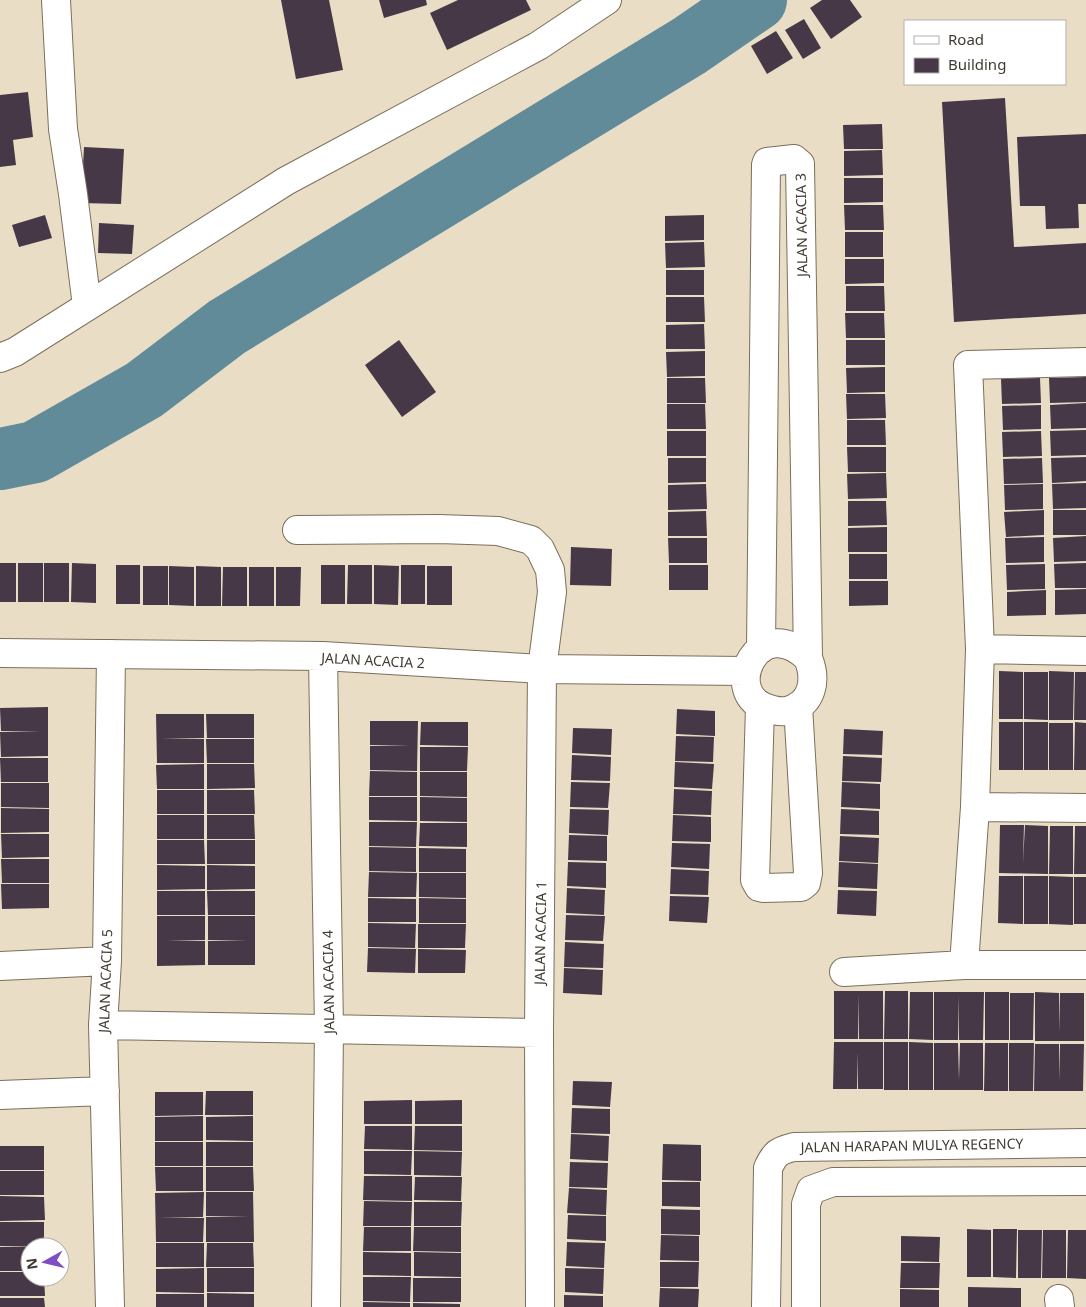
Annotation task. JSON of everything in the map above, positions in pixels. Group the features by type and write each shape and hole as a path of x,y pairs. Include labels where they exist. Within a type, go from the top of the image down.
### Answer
{"street":[{"path":"56,0 63,129 87,306"},
{"path":"0,358 15,352 286,181 538,46 607,0"},
{"name":"JALAN ACACIA 3","path":"753,660 766,166 768,162 794,159 800,164 808,658"},
{"path":"964,965 975,807 980,649 968,365 1086,362"},
{"name":"JALAN ACACIA 1","path":"297,530 440,529 498,531 531,540 540,549 550,570 552,592 542,669 539,1033 540,1307"},
{"path":"773,644 786,644 798,649 808,658 813,671 812,684 808,696 798,706 786,711 773,711 760,706 751,696 746,684 753,660 773,644"},
{"path":"980,649 1086,651"},
{"name":"JALAN ACACIA 2","path":"0,653 323,656 542,669 753,660"},
{"name":"JALAN ACACIA 5","path":"110,1307 104,1025 107,961 111,654"},
{"name":"JALAN ACACIA 4","path":"323,656 330,1029 326,1307"},
{"path":"760,706 755,880 759,887 782,888 804,886 808,873 798,706"},
{"path":"975,807 1086,808"},
{"path":"0,966 107,961"},
{"path":"844,972 964,965 1086,965"},
{"path":"104,1025 539,1033"},
{"path":"0,1095 105,1091"},
{"name":"JALAN HARAPAN MULYA REGENCY","path":"766,1307 768,1168 774,1156 782,1150 794,1147 1086,1143"},
{"path":"806,1307 806,1204 811,1190 819,1186 832,1182 1086,1181"}],"building":[{"path":"281,0 329,0 343,70 296,79"},
{"path":"379,0 426,0 427,5 384,18"},
{"path":"458,0 526,0 531,10 447,50 430,13"},
{"path":"822,0 850,0 862,17 831,39 810,8"},
{"path":"804,19 821,48 803,59 785,30"},
{"path":"776,31 793,58 767,74 751,46"},
{"path":"28,92 33,137 13,140 16,165 0,167 0,95"},
{"path":"1005,98 1014,247 1086,243 1086,314 954,322 942,102"},
{"path":"882,124 883,149 844,149 843,125"},
{"path":"1086,134 1086,204 1078,204 1079,228 1046,229 1045,206 1020,206 1017,137"},
{"path":"84,147 124,149 121,204 81,203"},
{"path":"882,150 883,175 844,176 844,151"},
{"path":"844,178 883,178 883,202 844,203"},
{"path":"844,205 883,205 884,230 845,230"},
{"path":"45,215 52,238 19,247 12,225"},
{"path":"704,215 704,240 665,241 665,216"},
{"path":"99,223 134,225 132,254 98,253"},
{"path":"845,232 883,232 883,257 845,257"},
{"path":"704,242 705,267 666,268 665,243"},
{"path":"845,259 884,259 884,283 845,284"},
{"path":"666,270 704,270 704,295 666,295"},
{"path":"846,286 884,286 885,311 846,311"},
{"path":"666,297 704,297 705,322 666,322"},
{"path":"845,313 884,313 885,338 846,338"},
{"path":"704,324 705,349 666,349 666,325"},
{"path":"399,340 436,392 402,417 365,365"},
{"path":"846,340 885,340 885,365 846,365"},
{"path":"705,351 705,376 667,377 666,352"},
{"path":"885,367 885,392 847,393 846,368"},
{"path":"1086,377 1086,402 1050,403 1049,378"},
{"path":"667,378 705,378 706,403 667,403"},
{"path":"1040,378 1041,403 1002,404 1001,379"},
{"path":"846,394 885,394 886,418 847,419"},
{"path":"1086,403 1086,428 1051,429 1050,405"},
{"path":"667,404 705,404 706,429 667,429"},
{"path":"1041,405 1041,429 1003,430 1002,406"},
{"path":"847,420 885,420 886,445 847,445"},
{"path":"1086,430 1086,455 1051,456 1050,431"},
{"path":"667,431 706,431 706,456 667,456"},
{"path":"1041,431 1042,456 1003,457 1002,432"},
{"path":"847,447 886,447 886,472 848,472"},
{"path":"1086,457 1086,481 1052,483 1051,458"},
{"path":"668,458 706,458 706,482 668,483"},
{"path":"1042,458 1043,483 1004,484 1003,459"},
{"path":"886,473 887,498 848,499 847,474"},
{"path":"1086,483 1086,508 1053,509 1052,484"},
{"path":"706,484 707,509 668,510 668,485"},
{"path":"1043,484 1043,509 1005,510 1004,485"},
{"path":"848,501 886,501 887,525 848,526"},
{"path":"1044,510 1044,535 1006,537 1004,512"},
{"path":"1053,510 1086,510 1086,535 1053,535"},
{"path":"706,511 707,536 668,536 668,512"},
{"path":"887,527 887,552 848,552 848,528"},
{"path":"1086,536 1086,561 1054,562 1053,538"},
{"path":"1044,537 1044,562 1006,563 1005,538"},
{"path":"668,538 707,538 707,563 669,563"},
{"path":"571,547 612,549 611,586 570,585"},
{"path":"849,554 887,554 887,579 849,579"},
{"path":"0,563 16,563 16,602 0,602"},
{"path":"18,563 43,563 43,602 18,602"},
{"path":"44,563 69,563 69,602 44,602"},
{"path":"72,563 96,564 96,603 71,602"},
{"path":"1086,563 1086,588 1055,588 1054,564"},
{"path":"1045,564 1045,589 1007,590 1006,565"},
{"path":"116,565 140,565 140,604 116,604"},
{"path":"321,565 345,565 345,604 321,604"},
{"path":"348,565 372,565 372,604 347,604"},
{"path":"374,565 399,566 398,605 374,604"},
{"path":"401,565 425,565 425,604 401,604"},
{"path":"669,565 708,565 708,590 669,590"},
{"path":"143,566 168,566 168,605 143,605"},
{"path":"169,566 194,567 194,606 169,605"},
{"path":"196,566 221,567 221,606 196,606"},
{"path":"427,566 452,566 452,605 427,605"},
{"path":"223,567 247,567 247,606 222,606"},
{"path":"249,567 274,567 274,606 249,606"},
{"path":"276,567 301,567 300,606 276,606"},
{"path":"849,581 888,581 888,605 849,606"},
{"path":"1086,589 1086,614 1055,615 1055,590"},
{"path":"1046,590 1046,615 1007,616 1007,592"},
{"path":"999,671 1023,672 1023,719 999,719"},
{"path":"1049,671 1074,672 1073,720 1049,720"},
{"path":"1024,672 1048,672 1048,720 1024,719"},
{"path":"1075,672 1086,672 1086,720 1074,720"},
{"path":"48,707 48,756 1,757 0,732 40,732 1,731 0,708"},
{"path":"677,709 715,711 715,736 676,734"},
{"path":"156,714 204,714 204,738 161,738 204,739 204,763 157,763"},
{"path":"206,714 254,714 254,738 207,738"},
{"path":"370,721 418,721 417,771 370,770 370,746 410,746 370,745"},
{"path":"421,722 468,722 468,746 420,745"},
{"path":"999,722 1023,722 1023,770 999,770"},
{"path":"1024,722 1048,722 1048,770 1024,770"},
{"path":"1075,722 1086,723 1086,770 1074,770"},
{"path":"1049,723 1073,723 1073,770 1049,770"},
{"path":"573,728 612,729 611,755 572,753"},
{"path":"844,729 883,731 882,755 843,754"},
{"path":"676,736 714,737 713,762 675,761"},
{"path":"206,739 254,739 254,763 207,763"},
{"path":"420,747 468,747 467,771 420,771"},
{"path":"572,755 611,757 610,781 571,780"},
{"path":"843,756 882,758 881,782 842,781"},
{"path":"0,758 48,758 48,782 1,782"},
{"path":"675,762 714,764 712,789 674,787"},
{"path":"204,764 204,789 157,789 156,765"},
{"path":"207,764 254,764 255,788 207,789"},
{"path":"370,771 417,772 417,796 369,796"},
{"path":"420,772 467,772 467,797 420,796"},
{"path":"571,782 610,783 608,808 570,807"},
{"path":"842,782 880,784 880,809 841,807"},
{"path":"1,783 49,783 49,808 1,807"},
{"path":"674,789 712,791 711,815 673,814"},
{"path":"157,790 204,790 204,814 157,814"},
{"path":"207,790 254,790 255,814 207,814"},
{"path":"369,797 417,797 417,821 369,820"},
{"path":"420,797 467,798 467,822 420,821"},
{"path":"1,808 49,809 49,832 1,833"},
{"path":"570,809 609,810 608,835 569,833"},
{"path":"841,809 879,811 879,835 840,834"},
{"path":"157,815 204,815 204,839 157,839"},
{"path":"207,815 254,815 255,839 207,839"},
{"path":"673,815 711,817 711,842 672,841"},
{"path":"369,822 417,822 416,847 369,846"},
{"path":"420,823 467,823 467,847 419,846"},
{"path":"1000,825 1024,825 1023,863 1025,825 1048,826 1048,874 999,873"},
{"path":"1050,826 1073,826 1073,874 1049,874"},
{"path":"1075,826 1086,826 1086,874 1074,874"},
{"path":"1,834 49,834 49,857 2,858"},
{"path":"569,835 607,836 607,861 568,860"},
{"path":"840,836 879,838 878,863 839,861"},
{"path":"157,840 204,840 205,864 157,864"},
{"path":"207,840 255,840 255,864 207,864"},
{"path":"672,843 710,844 709,869 671,867"},
{"path":"369,847 416,848 416,872 369,871"},
{"path":"419,848 466,849 466,872 419,872"},
{"path":"1,859 49,859 49,883 2,883"},
{"path":"568,862 606,863 606,888 567,886"},
{"path":"839,862 878,864 877,889 838,887"},
{"path":"157,865 205,866 205,889 157,890"},
{"path":"207,865 255,866 255,889 207,890"},
{"path":"671,869 709,871 708,895 670,894"},
{"path":"369,872 417,873 416,897 368,897"},
{"path":"419,873 466,873 466,898 419,897"},
{"path":"999,876 1023,876 1023,924 998,923"},
{"path":"1024,876 1048,876 1048,924 1024,924"},
{"path":"1049,876 1073,877 1073,925 1049,924"},
{"path":"1074,877 1086,877 1086,924 1074,924"},
{"path":"1,884 49,884 49,908 2,909"},
{"path":"567,888 605,890 604,915 566,913"},
{"path":"838,890 877,891 876,916 837,914"},
{"path":"157,891 205,891 205,915 157,915"},
{"path":"207,891 255,891 255,915 208,915"},
{"path":"670,896 709,897 707,923 669,921"},
{"path":"368,898 416,899 416,922 368,922"},
{"path":"419,898 466,899 466,923 419,923"},
{"path":"566,915 605,916 603,941 565,940"},
{"path":"157,916 205,916 205,940 167,941 205,941 205,965 157,966"},
{"path":"208,916 255,916 255,965 208,965 208,941 247,940 208,940"},
{"path":"368,923 416,924 415,948 368,947"},
{"path":"418,924 466,924 465,948 418,948"},
{"path":"565,942 604,944 603,968 564,967"},
{"path":"368,948 416,949 415,973 367,972"},
{"path":"418,949 466,950 465,973 418,973"},
{"path":"564,968 603,970 602,995 563,993"},
{"path":"834,991 883,991 883,1039 859,1039 859,994 858,1039 834,1039"},
{"path":"885,991 908,991 908,1039 884,1039"},
{"path":"910,992 933,992 933,1040 909,1039"},
{"path":"934,992 984,992 983,1040 959,1040 959,995 958,1040 934,1040"},
{"path":"985,992 1009,992 1009,1040 985,1040"},
{"path":"1035,992 1059,993 1059,1033 1060,993 1084,993 1084,1041 1035,1041"},
{"path":"1010,993 1034,993 1033,1040 1010,1040"},
{"path":"834,1042 883,1042 883,1089 858,1089 858,1052 857,1089 833,1089"},
{"path":"884,1042 908,1042 908,1090 884,1090"},
{"path":"909,1042 933,1043 933,1090 909,1090"},
{"path":"934,1043 958,1043 959,1080 960,1043 983,1043 983,1090 934,1090"},
{"path":"985,1043 1008,1043 1008,1091 984,1091"},
{"path":"1009,1043 1034,1043 1033,1091 1009,1091"},
{"path":"1035,1044 1059,1044 1059,1081 1060,1044 1084,1044 1083,1091 1034,1091"},
{"path":"573,1081 612,1082 610,1107 572,1105"},
{"path":"206,1091 253,1091 253,1115 205,1115"},
{"path":"155,1092 203,1092 203,1115 155,1116"},
{"path":"412,1100 412,1124 364,1124 364,1101"},
{"path":"462,1100 462,1124 415,1124 415,1101"},
{"path":"572,1108 610,1109 610,1134 571,1133"},
{"path":"203,1116 203,1141 155,1141 155,1117"},
{"path":"253,1116 253,1141 206,1140 206,1117"},
{"path":"365,1126 412,1126 412,1150 364,1149"},
{"path":"415,1126 462,1126 462,1151 414,1150"},
{"path":"571,1134 609,1136 608,1161 570,1159"},
{"path":"155,1142 203,1142 203,1166 155,1166"},
{"path":"206,1142 253,1142 253,1166 206,1166"},
{"path":"663,1144 701,1145 701,1181 662,1180"},
{"path":"0,1146 44,1146 44,1170 0,1170"},
{"path":"364,1151 412,1151 411,1175 364,1174"},
{"path":"414,1151 462,1152 461,1176 414,1175"},
{"path":"570,1162 608,1163 607,1188 569,1187"},
{"path":"155,1167 203,1167 203,1191 156,1191"},
{"path":"206,1167 253,1167 254,1191 206,1191"},
{"path":"0,1171 44,1171 44,1195 0,1195"},
{"path":"364,1176 412,1176 412,1201 363,1200"},
{"path":"415,1177 462,1177 461,1201 414,1200"},
{"path":"662,1182 700,1182 700,1207 662,1206"},
{"path":"569,1188 607,1190 606,1215 567,1213"},
{"path":"204,1192 203,1217 160,1217 204,1218 203,1242 156,1242 155,1193"},
{"path":"206,1192 253,1192 254,1242 206,1242 206,1217 249,1217 206,1216"},
{"path":"0,1196 44,1197 45,1220 0,1221"},
{"path":"364,1201 412,1202 411,1226 363,1226"},
{"path":"414,1202 462,1202 461,1226 414,1226"},
{"path":"661,1209 700,1210 700,1235 661,1234"},
{"path":"568,1215 606,1216 606,1241 567,1239"},
{"path":"0,1222 44,1222 44,1237 20,1237 20,1246 0,1246"},
{"path":"364,1227 411,1227 411,1251 363,1251"},
{"path":"414,1227 461,1227 461,1252 413,1251"},
{"path":"967,1229 991,1230 991,1277 967,1277"},
{"path":"993,1229 1017,1229 1016,1278 993,1277"},
{"path":"1018,1230 1042,1230 1041,1278 1018,1278"},
{"path":"1043,1230 1066,1230 1066,1278 1042,1278"},
{"path":"1068,1230 1086,1230 1086,1279 1067,1278"},
{"path":"661,1235 699,1236 699,1261 660,1260"},
{"path":"901,1236 940,1237 939,1262 901,1261"},
{"path":"567,1242 605,1243 604,1268 566,1266"},
{"path":"156,1243 204,1243 204,1267 156,1267"},
{"path":"207,1243 253,1243 254,1267 206,1267"},
{"path":"0,1247 20,1247 20,1271 0,1271"},
{"path":"363,1252 411,1253 411,1276 363,1275"},
{"path":"414,1252 461,1253 461,1277 414,1276"},
{"path":"660,1262 699,1262 698,1287 660,1287"},
{"path":"901,1263 940,1263 939,1288 900,1288"},
{"path":"204,1268 204,1293 156,1292 156,1269"},
{"path":"207,1268 254,1268 254,1292 207,1292"},
{"path":"565,1268 604,1269 603,1294 565,1292"},
{"path":"0,1272 20,1272 20,1287 45,1287 45,1296 0,1296"},
{"path":"363,1277 411,1277 410,1302 363,1301"},
{"path":"413,1278 461,1278 461,1302 413,1302"},
{"path":"968,1287 1021,1288 1021,1307 968,1307"},
{"path":"660,1288 699,1289 698,1307 659,1307"},
{"path":"900,1289 939,1290 939,1307 900,1307"},
{"path":"207,1293 254,1294 254,1307 207,1307"},
{"path":"156,1294 204,1294 204,1307 156,1307"},
{"path":"564,1295 603,1296 603,1307 564,1307"},
{"path":"0,1298 44,1298 45,1307 0,1307"},
{"path":"363,1302 410,1303 410,1307 363,1307"},
{"path":"413,1303 460,1304 460,1307 413,1307"}],"waterway":[{"path":"0,459 35,452 144,390 227,327 689,46 756,0"}]}
